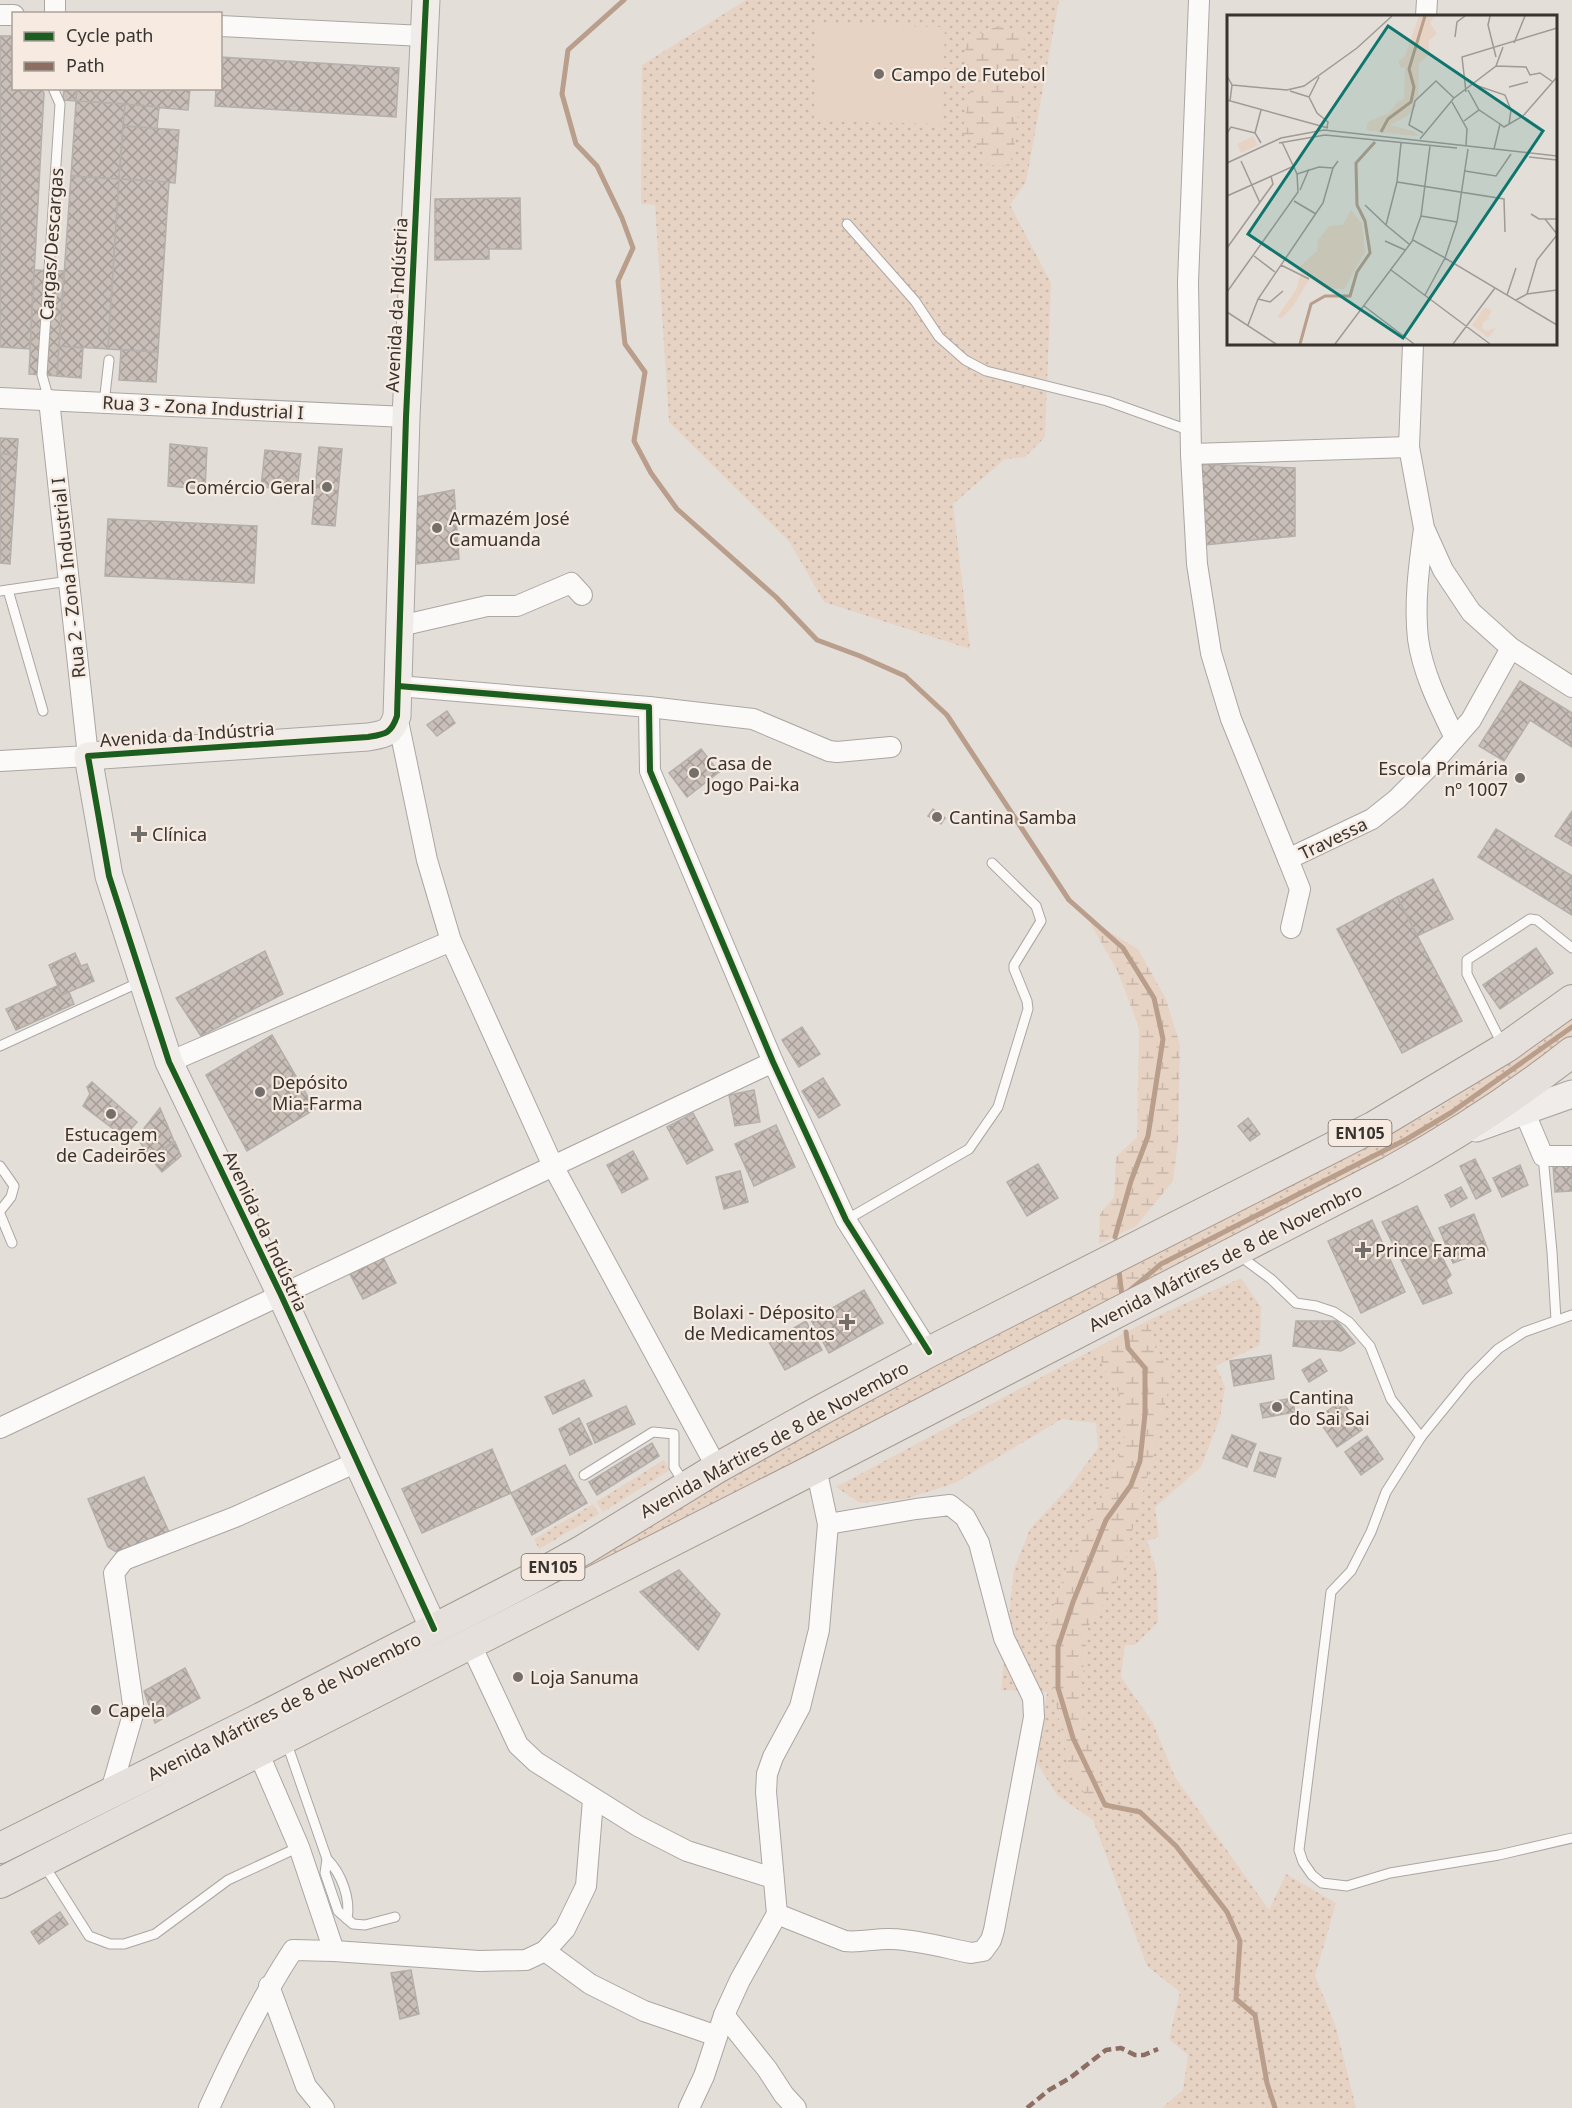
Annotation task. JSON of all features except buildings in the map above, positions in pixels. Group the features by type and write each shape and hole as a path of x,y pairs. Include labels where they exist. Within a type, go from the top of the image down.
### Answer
{"main road":[{"name":"Avenida Mártires de 8 de Novembro","path":"0,1848 434,1629 583,1550 717,1468 929,1352 1373,1127 1504,1048 1572,1000"},
{"name":"Avenida Mártires de 8 de Novembro","path":"0,1883 816,1468 1391,1171 1455,1135 1535,1081 1572,1052"}],"street":[{"name":"Avenida da Indústria","path":"426,0 406,417 397,716 393,727 384,734 368,736 88,756 109,876 169,1062 280,1295 434,1629"},
{"path":"1198,0 1188,282 1191,454 1197,564 1211,653 1231,719 1288,859"},
{"path":"1426,15 1427,0"},
{"path":"222,26 424,36"},
{"path":"1413,345 1409,447 1424,528 1443,570 1471,612 1511,648 1572,687"},
{"name":"Rua 3 - Zona Industrial I","path":"0,398 406,417"},
{"name":"Rua 2 - Zona Industrial I","path":"49,400 88,756"},
{"path":"1191,454 1409,447"},
{"path":"1424,528 1417,586 1418,640 1433,691 1455,738"},
{"path":"400,626 487,606 517,606 571,583 582,595"},
{"name":"Travessa","path":"1291,928 1300,889 1288,859 1337,838 1372,819 1397,799 1471,720 1511,648"},
{"path":"398,686 649,707 753,719 829,751 837,752 891,747"},
{"path":"649,707 650,771 773,1062 846,1220 929,1352"},
{"path":"397,716 427,860 451,941 554,1166 717,1468"},
{"path":"0,761 88,756"},
{"path":"169,1062 451,941"},
{"path":"0,1428 773,1062"},
{"path":"1455,1135 1572,1094"},
{"path":"1524,1111 1543,1156 1572,1156"},
{"path":"110,1794 134,1711 117,1608 114,1573 124,1560 235,1517 357,1462"},
{"path":"689,2108 704,2076 724,2015 740,1980 777,1914 766,1792 767,1774 773,1757 800,1707 819,1630 828,1524 816,1468"},
{"path":"777,1914 845,1941 857,1943 875,1939 894,1939 972,1953 982,1951 991,1940 994,1930 1034,1717 1033,1698 1004,1638 979,1543 965,1517 950,1505 828,1524"},
{"path":"470,1643 518,1745 536,1762 593,1800 687,1851 773,1878"},
{"path":"258,1752 299,1847 334,1951"},
{"path":"209,2108 235,2050 270,1986 293,1950 479,1961 526,1960 545,1951 565,1929 586,1886 593,1800"},
{"path":"545,1951 590,1984 644,2011 717,2036"},
{"path":"270,1986 306,2086 324,2108"},
{"path":"724,2015 796,2108"}],"lane":[{"name":"Cargas/Descargas","path":"49,400 42,375 60,104 54,90"},
{"path":"847,224 915,301 939,337 965,360 986,371 1107,401 1191,431"},
{"path":"104,403 108,360"},
{"path":"43,711 4,591 69,582"},
{"path":"846,1220 969,1149 998,1107 1028,1010 1014,965 1041,921 1036,906 992,863"},
{"path":"1504,1048 1467,974 1467,960 1530,919 1537,920 1572,948"},
{"path":"0,1046 144,980"},
{"path":"1543,1156 1556,1320"},
{"path":"0,1166 14,1186 11,1197 0,1212 12,1243"},
{"path":"1235,1252 1271,1279 1296,1303 1334,1312 1349,1322 1371,1346 1391,1399 1420,1437"},
{"path":"1572,1314 1524,1332 1498,1349 1468,1378 1420,1437 1386,1492 1371,1532 1351,1571 1330,1592 1299,1850 1303,1862 1312,1875 1322,1883 1347,1886 1390,1873 1499,1856 1572,1838"},
{"path":"584,1475 653,1432 674,1434 693,1422"},
{"path":"674,1434 674,1467 686,1487"},
{"path":"285,1738 327,1858 325,1873 338,1911 353,1924 365,1925 395,1917"},
{"path":"41,1861 89,1936 110,1944 124,1944 155,1934 228,1880 299,1847"}],"green space":[{"path":"746,0 1059,0 1026,182 1010,205 1051,283 1045,437 1025,457 1005,459 953,504 970,649 824,602 789,541 669,422 655,205 641,204 642,65"},
{"name":"Campo de Futebol","path":"817,24 945,27 942,124 814,121"},
{"path":"998,26 1022,33 1026,44 1014,150 1009,166 988,165 981,148 962,133 972,83 964,39"},
{"path":"1088,919 1138,949 1166,999 1180,1045 1178,1142 1173,1181 1136,1226 1099,1244 1100,1214 1114,1197 1116,1157 1137,1137 1139,1028 1118,972"},
{"path":"1572,1019 1572,1035 1514,1078 1443,1125 1141,1287 1138,1261 1429,1114 1528,1052"},
{"path":"1138,1261 1141,1287 1102,1306 1100,1280"},
{"path":"1241,1278 1261,1307 1260,1345 1216,1366 1225,1387 1220,1418 1201,1467 1155,1507 1159,1537 1147,1541 1157,1572 1158,1622 1135,1645 1125,1645 1121,1677 1153,1723 1175,1777 1269,1910 1286,1874 1336,1903 1315,1976 1336,2027 1356,2108 1162,2108 1183,2090 1188,2055 1169,2039 1180,1992 1147,1966 1093,1820 1057,1795 1037,1763 1047,1692 1001,1690 1014,1569 1030,1529 1069,1487 1098,1448 1096,1423 1062,1419 955,1483 905,1499 860,1503 836,1487 1094,1349 1123,1401 1125,1442 1105,1492 1068,1565 1046,1627 1053,1692 1069,1765 1092,1807 1086,1732 1080,1701 1088,1627 1121,1575 1155,1450 1156,1352 1149,1320"},
{"path":"1100,1280 1102,1306 514,1606 582,1567 792,1435"},
{"path":"1149,1320 1156,1352 1172,1373 1155,1450 1121,1575 1088,1627 1080,1701 1086,1732 1102,1782 1092,1808 1069,1765 1053,1692 1046,1627 1068,1565 1104,1492 1125,1442 1123,1401 1094,1349"},
{"path":"664,1460 670,1470 603,1512 596,1502"},
{"path":"593,1504 599,1514 539,1549 534,1539"}],"waterway":[{"path":"624,0 568,50 562,94 576,144 597,166 622,218 633,248 618,281 625,344 645,372 634,441 651,473 677,509 776,597 817,640 905,676 947,715 1069,900 1123,948 1154,998 1163,1039 1148,1136 1131,1181 1115,1237"},
{"path":"1128,1292 1161,1264 1407,1139 1452,1112 1572,1027"},
{"path":"1119,1271 1122,1296"},
{"path":"1126,1332 1128,1348 1145,1368 1145,1414 1140,1461 1131,1485 1106,1520 1073,1602 1058,1647 1058,1688 1073,1738 1105,1805 1140,1812 1176,1846 1227,1912 1240,1941 1236,1999 1255,2015 1267,2083 1275,2108"}],"marked path":[{"path":"1027,2108 1106,2050 1121,2048 1135,2055 1144,2055 1158,2049"}],"cycle path":[{"path":"426,0 406,417 395,722 387,732 368,737 88,756 109,876 169,1062 281,1295 434,1629"},
{"path":"398,686 649,707 650,771 773,1062 846,1220 929,1352"}],"place":[{"name":"Campo de Futebol","path":"879,74"},
{"name":"Comércio Geral","path":"327,487"},
{"name":"Armazém José Camuanda","path":"437,528"},
{"name":"Casa de Jogo Pai-ka","path":"694,773"},
{"name":"Escola Primária nº 1007","path":"1520,778"},
{"name":"Cantina Samba","path":"937,817"},
{"name":"Clínica","path":"139,834"},
{"name":"Depósito Mia-Farma","path":"260,1092"},
{"name":"Estucagem de Cadeirões","path":"111,1114"},
{"name":"Prince Farma","path":"1363,1250"},
{"name":"Bolaxi - Déposito de Medicamentos","path":"847,1322"},
{"name":"Cantina do Sai Sai","path":"1277,1407"},
{"name":"Loja Sanuma","path":"518,1677"},
{"name":"Capela","path":"96,1710"}]}
